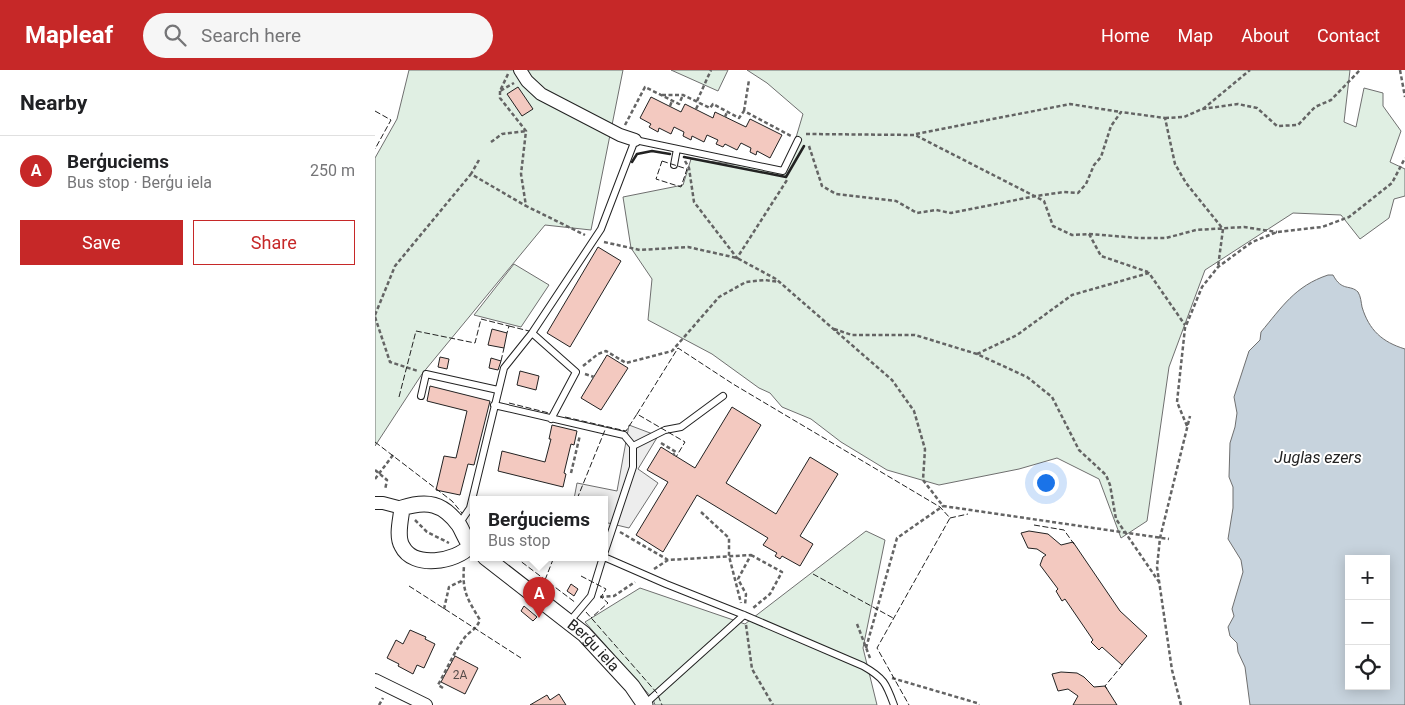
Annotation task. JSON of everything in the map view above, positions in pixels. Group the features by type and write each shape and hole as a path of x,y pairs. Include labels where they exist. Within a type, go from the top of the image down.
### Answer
{"street":[{"path":"520,70 527,81 541,94 620,135 635,140"},
{"path":"379,503 402,508 428,503 439,506 458,525 470,544"},
{"path":"402,508 401,545 409,555 424,561 450,557 470,548"},
{"name":"Berģu iela","path":"490,561 584,634 632,686 644,705"},
{"path":"375,680 426,705"}],"lane":[{"path":"473,496 504,368 532,333 601,229 635,140 783,171 798,140"},
{"path":"674,165 677,149"},
{"path":"532,333 576,372 551,419"},
{"path":"421,396 426,374 498,390"},
{"path":"633,446 665,430 681,427 723,396"},
{"path":"494,405 624,435 633,446 633,466 608,544"},
{"path":"458,525 470,508"},
{"path":"608,558 644,575 863,666 876,673 887,684 894,705"},
{"path":"570,622 591,596 602,561"},
{"path":"644,705 744,615"}],"path":[{"path":"509,70 499,98 526,131 521,174 526,206"},
{"path":"696,109 711,70"},
{"path":"787,134 915,135 1070,104 1165,118 1185,117 1203,109 1250,70"},
{"path":"1203,109 1239,104 1257,108 1277,126 1298,125 1315,107 1331,100 1360,70"},
{"path":"1400,70 1405,98"},
{"path":"662,96 683,95 710,108 713,104 739,118 743,111 749,80"},
{"path":"500,91 515,82 527,81"},
{"path":"620,135 645,87 679,104 683,95"},
{"path":"670,106 672,100"},
{"path":"743,111 763,124 798,140"},
{"path":"725,117 727,112"},
{"path":"805,144 809,146 821,186 836,194 896,201 917,213 936,210 951,213 1036,196 1064,192 1078,193 1086,184 1094,165 1101,157 1111,126 1121,112"},
{"path":"1165,118 1175,164 1186,182 1223,229 1218,266"},
{"path":"491,142 502,134 526,131"},
{"path":"915,135 1044,201 1053,226 1072,236 1089,234 1166,238 1196,230 1244,227 1277,232 1322,227 1349,217 1392,183 1405,158"},
{"path":"803,154 809,146"},
{"path":"677,149 689,168 694,202 737,258"},
{"path":"426,374 391,362 375,316 395,266 471,174 479,160"},
{"path":"471,174 526,206 593,240 640,250 688,248 737,258 780,282 892,380 914,411 925,449 923,480 943,506"},
{"path":"737,258 787,179"},
{"path":"1187,426 1177,402 1186,326 1202,287 1218,266 1252,242 1277,232"},
{"path":"1089,234 1101,256 1149,272 1186,326"},
{"path":"977,354 1017,335 1071,295 1149,272"},
{"path":"576,372 598,354 606,350 626,363 672,351 719,297 747,282 765,280 780,282"},
{"path":"833,328 852,335 915,335 977,354 1027,377 1052,397 1079,450 1106,475 1110,485 1116,519 1159,582"},
{"path":"1181,705 1172,670 1157,567 1160,538 1190,416"},
{"path":"571,473 582,426"},
{"path":"650,438 676,452 673,455"},
{"path":"375,479 393,455"},
{"path":"375,470 387,480 379,503"},
{"path":"866,648 897,538 943,506 1169,539"},
{"path":"613,528 668,560"},
{"path":"744,615 746,594 738,579 751,554"},
{"path":"591,596 614,596 668,560 751,554 782,572 771,594 744,615"},
{"path":"444,609 449,586 463,580"},
{"path":"857,624 876,673 979,705"},
{"path":"443,688 438,685 456,652 467,635 476,629"}],"green space":[{"path":"409,70 623,70 591,230 545,225 422,374 375,446 375,158 397,119"},
{"path":"671,70 728,70 718,91"},
{"path":"747,70 1350,70 1344,122 1356,127 1364,88 1383,93 1383,106 1401,131 1390,162 1405,169 1405,196 1394,199 1389,218 1360,239 1341,215 1293,213 1205,270 1169,367 1147,521 1121,538 1099,479 1057,458 1019,469 939,485 887,470 841,442 811,419 782,407 770,393 759,388 712,354 648,320 652,279 631,248 623,197 683,185 691,159 786,171 803,114 767,83"},
{"path":"514,264 549,285 521,327 474,315"},
{"path":"866,531 885,540 863,648 877,705 655,705 653,699 585,622 640,588 745,624"}],"shaded area":[{"path":"629,425 658,436 638,469 658,483 629,528 608,523 608,496 575,496 577,483 617,491"}],"water":[{"name":"Juglas ezers","path":"1328,275 1333,275 1340,284 1358,292 1368,322 1377,334 1390,343 1405,349 1405,705 1250,705 1245,667 1238,652 1237,643 1230,636 1228,627 1234,616 1232,609 1243,572 1241,560 1228,539 1233,508 1233,487 1229,477 1230,443 1237,413 1234,397 1249,351 1260,340 1261,332 1290,298 1307,285"}],"building":[{"path":"518,87 533,109 522,116 507,94"},
{"path":"651,97 681,112 685,104 713,118 715,112 746,127 750,119 782,135 770,158 757,151 756,155 750,152 751,148 741,143 737,150 725,144 723,147 716,144 718,140 707,135 704,142 692,136 691,140 683,136 684,132 674,127 671,134 659,128 658,132 649,127 651,124 640,118"},
{"path":"598,247 621,261 570,347 547,333"},
{"path":"492,329 507,333 504,348 488,345"},
{"path":"607,355 628,368 601,410 581,398"},
{"path":"440,357 449,359 447,369 438,367"},
{"path":"491,358 501,361 498,370 489,368"},
{"path":"520,371 539,376 536,390 517,385"},
{"path":"430,386 490,401 474,465 468,464 460,495 436,490 444,456 456,458 467,411 427,401"},
{"path":"732,407 761,425 726,483 776,514 810,457 838,474 800,536 813,544 800,566 782,556 780,559 775,556 777,553 763,545 768,538 697,495 663,552 636,535 668,482 647,470 661,447 695,468"},
{"path":"552,425 577,431 574,445 571,444 564,473 566,474 563,487 498,471 502,451 545,462 551,439 549,439"},
{"path":"1029,531 1048,534 1061,545 1073,542 1120,611 1147,636 1122,665 1102,647 1099,650 1091,642 1093,640 1065,599 1062,601 1056,591 1058,589 1040,565 1043,557 1046,555 1037,549 1028,548 1021,533"},
{"path":"571,584 578,589 574,596 567,591"},
{"path":"524,606 537,617 533,621 521,611"},
{"path":"410,630 426,637 425,639 435,644 424,668 417,665 413,674 387,658 396,640 403,644"},
{"path":"455,656 478,668 465,694 441,682"},
{"path":"1061,672 1077,673 1094,687 1105,686 1117,705 1073,705 1078,696 1068,689 1058,691 1052,674"},
{"path":"559,694 566,705 530,705 547,695 550,700"}],"fence":[{"path":"375,111 391,120 375,149"},
{"path":"662,161 687,169 681,187 656,179 662,161"},
{"path":"399,397 416,331 475,343 481,319 509,326 507,333"},
{"path":"509,326 529,331"},
{"path":"501,361 504,348"},
{"path":"637,414 678,348 733,384 940,507 950,518 877,648 909,705"},
{"path":"509,403 549,413"},
{"path":"565,417 626,431 637,414 685,442 676,457"},
{"path":"578,496 605,430"},
{"path":"375,442 452,501 462,513"},
{"path":"950,518 968,514"},
{"path":"1034,525 1064,530 1074,544"},
{"path":"520,561 576,603"},
{"path":"545,580 552,561"},
{"path":"813,574 893,618"},
{"path":"581,576 606,589 601,597 608,603 591,618"},
{"path":"409,586 521,658"},
{"path":"586,612 657,693 662,705"},
{"path":"1107,689 1105,686 1124,663"}],"wall":[{"path":"684,157 786,177 804,146"},
{"path":"632,162 637,154 652,151 670,154"}],"place":[{"name":"Berģuciems","path":"539,618"}]}
